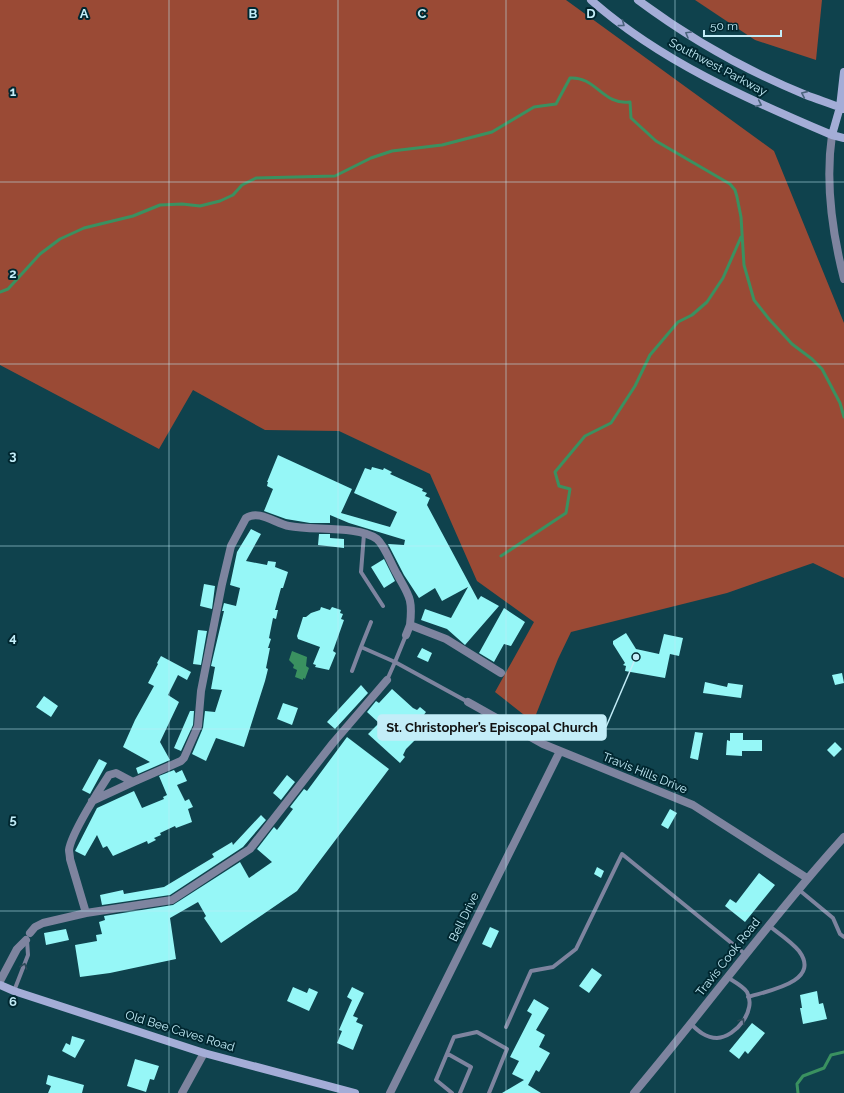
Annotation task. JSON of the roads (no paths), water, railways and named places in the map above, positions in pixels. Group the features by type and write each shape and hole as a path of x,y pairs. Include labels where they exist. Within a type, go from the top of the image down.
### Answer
{"main road":[{"name":"Southwest Parkway","path":"591,0 643,40 695,71 743,97 832,135 844,138"},
{"name":"Southwest Parkway","path":"638,0 670,23 735,61 806,95 842,108"},
{"path":"832,135 842,108 844,72"},
{"name":"Old Bee Caves Road","path":"0,985 14,991 204,1053 355,1093"}],"street":[{"path":"832,135 829,179 831,207 838,256 844,279"},
{"path":"92,801 184,758 198,726 201,691 231,546 246,518 252,515 264,517 288,526 346,530 377,539 411,600 410,625 406,635"},
{"path":"410,625 446,639 501,673"},
{"path":"0,981 17,949 35,927 43,923 86,913 172,900 250,849 333,743 387,680"},
{"name":"Travis Hills Drive","path":"468,702 543,744 693,805 807,878"},
{"name":"Bell Drive","path":"390,1093 560,751"},
{"path":"86,913 70,859 69,850 92,801 109,775 116,773 134,782"},
{"name":"Travis Cook Road","path":"634,1093 691,1024 768,925 807,878 844,838"},
{"path":"182,1093 204,1053"}],"lane":[{"path":"364,534 361,572 383,606"},
{"path":"352,671 371,622"},
{"path":"387,680 406,635"},
{"path":"361,647 395,662 468,702"},
{"path":"506,1027 531,971 553,967 576,949 622,854 745,954"},
{"path":"798,889 833,918 840,934 844,937"},
{"path":"748,997 784,987 798,979 803,971 802,957 798,950 768,925"},
{"path":"14,991 28,955 28,936"},
{"path":"691,1024 702,1033 718,1038 730,1035 743,1020 748,1005 748,997 744,989 727,977"},
{"path":"452,1093 436,1080 454,1037 477,1032 507,1049 489,1093"},
{"path":"448,1054 471,1067 460,1093"}],"waterway":[{"path":"0,292 8,289 40,254 60,239 84,228 133,216 160,205 182,204 200,206 220,201 233,195 242,185 256,178 335,176 371,158 392,151 442,145 492,132 534,107 556,104 570,78 579,79 587,81 613,100 630,102 631,118 656,141 730,184 735,190 741,217 744,265 754,300 792,344 812,359 822,369 840,403 844,417"},
{"path":"501,556 566,513 570,489 559,486 555,472 585,436 611,423 635,386 650,355 678,322 692,315 707,302 723,278 741,237"},
{"path":"798,1093 797,1084 803,1076 824,1068 831,1055 844,1052"}],"place":[{"name":"St. Christopher’s Episcopal Church","path":"636,657"}]}
